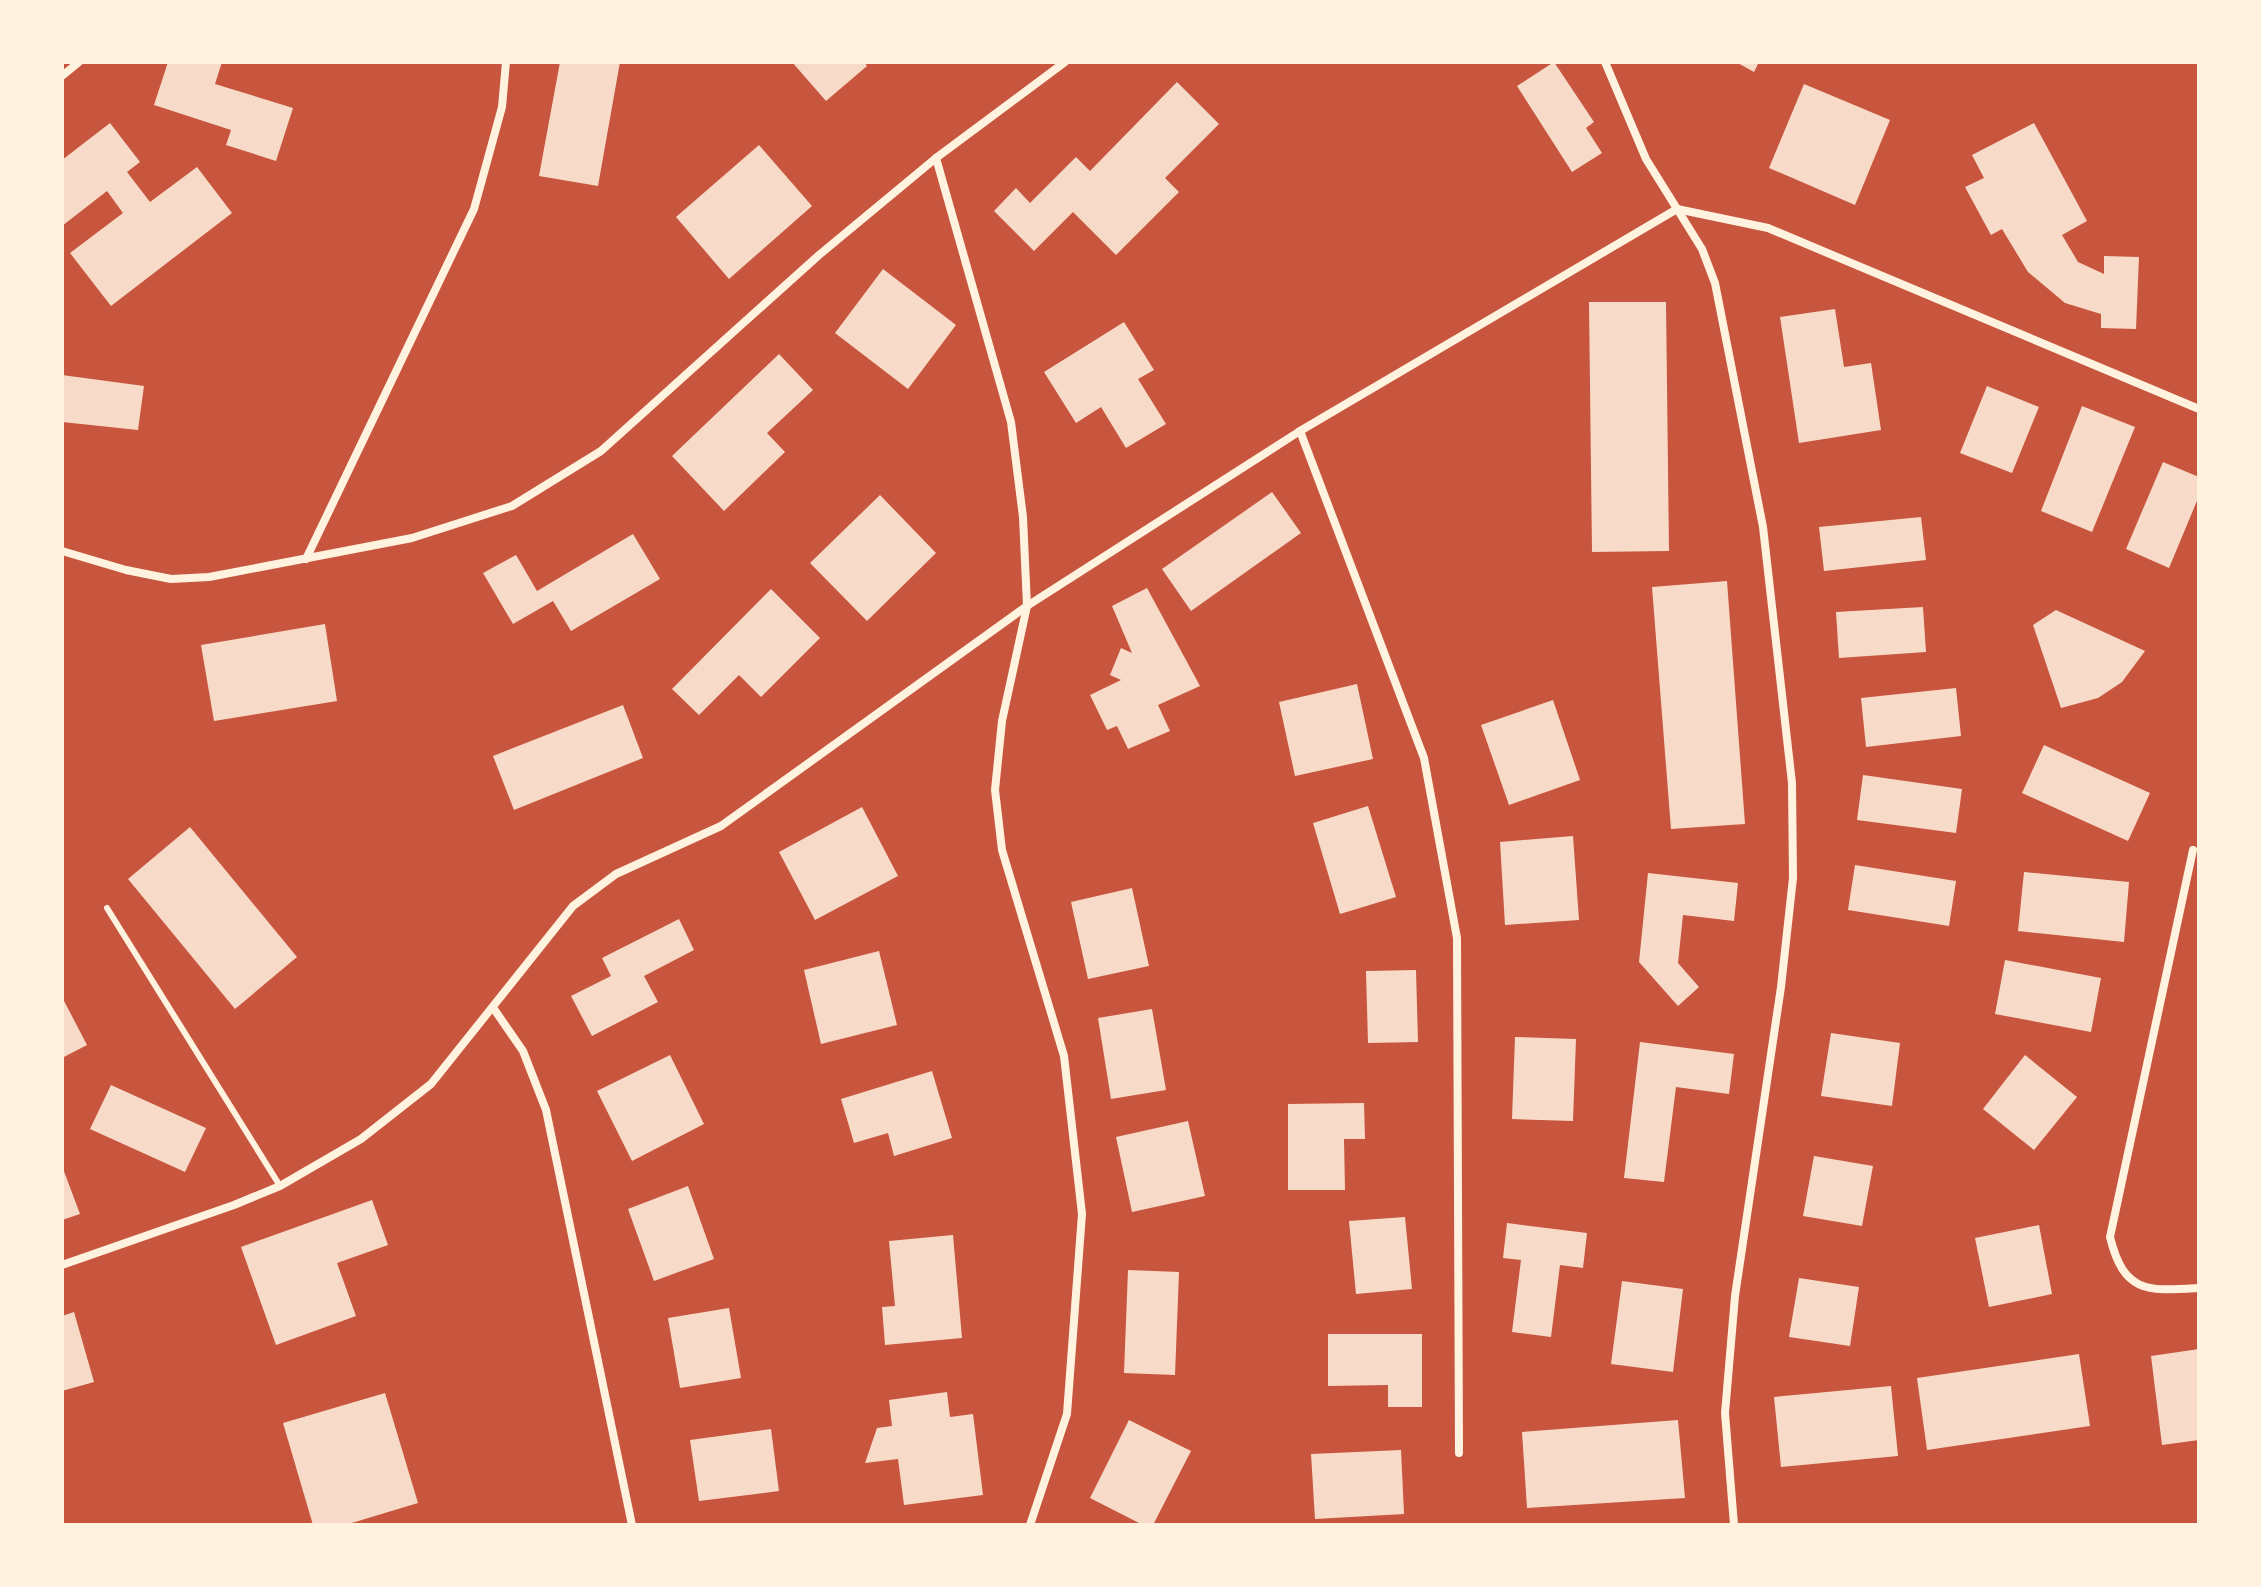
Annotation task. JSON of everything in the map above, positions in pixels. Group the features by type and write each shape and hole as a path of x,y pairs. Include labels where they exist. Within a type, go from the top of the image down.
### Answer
{"street":[{"path":"62,76 79,62"},
{"path":"306,559 474,209 499,120 506,62"},
{"path":"62,551 126,570 171,579 209,577 460,525 512,506 601,451 819,255 936,158 1065,62"},
{"path":"1605,62 1646,159 1702,249 1718,298 1763,527 1792,783 1793,878 1781,987 1735,1296 1725,1413 1734,1525"},
{"path":"936,158 1011,422 1023,517 1027,606 1002,721 995,790 1002,850 1064,1056 1082,1214 1067,1414 1030,1525"},
{"path":"62,1265 280,1186 361,1139 431,1084 494,1009 537,947 573,906 616,874 721,826 1027,606 1300,431 1677,209 1768,228 2199,409"},
{"path":"1300,431 1424,758 1457,938 1459,1453"},
{"path":"2193,850 2110,1237 2117,1265 2132,1281 2152,1291 2199,1288"},
{"path":"494,1009 523,1051 546,1110 632,1525"}],"lane":[{"path":"107,908 280,1186"}],"building":[{"path":"168,62 222,62 215,84 293,108 276,161 226,145 231,130 154,105"},
{"path":"560,62 620,62 598,186 539,176"},
{"path":"792,62 864,62 867,66 826,101"},
{"path":"1554,62 1594,122 1586,128 1602,153 1572,172 1517,86"},
{"path":"1736,62 1759,62 1754,72"},
{"path":"1177,82 1219,124 1165,178 1179,192 1116,255 1073,212 1034,251 994,211 1016,188 1030,203 1076,157 1090,171"},
{"path":"1804,84 1890,120 1855,205 1769,168"},
{"path":"110,123 140,162 127,172 150,202 197,167 232,213 111,306 70,253 123,213 107,191 62,226 62,160"},
{"path":"2034,123 2087,221 2062,235 2078,262 2104,274 2104,256 2139,257 2136,329 2101,328 2101,314 2065,303 2028,272 2002,229 1991,235 1965,187 1984,178 1972,155"},
{"path":"759,145 812,206 729,279 676,217"},
{"path":"883,269 956,325 908,389 835,333"},
{"path":"1589,302 1666,302 1669,551 1592,552"},
{"path":"1835,309 1844,367 1871,363 1881,430 1799,443 1780,317"},
{"path":"1124,322 1154,370 1138,379 1166,424 1126,448 1101,407 1076,423 1044,372"},
{"path":"779,354 813,390 767,433 785,452 724,511 672,456"},
{"path":"62,375 144,386 138,430 62,422"},
{"path":"1987,386 2039,407 2012,473 1960,453"},
{"path":"2082,406 2135,427 2092,532 2041,511"},
{"path":"2163,462 2199,477 2199,496 2169,568 2126,549"},
{"path":"1272,492 1301,533 1191,611 1162,569"},
{"path":"880,495 936,553 867,621 810,563"},
{"path":"1921,517 1926,560 1824,571 1819,527"},
{"path":"633,534 660,579 571,631 553,601 513,624 483,573 516,555 537,591"},
{"path":"1727,581 1745,824 1671,829 1652,587"},
{"path":"1147,588 1200,686 1158,705 1170,731 1128,749 1117,726 1107,730 1090,695 1121,680 1110,675 1121,648 1132,653 1112,606"},
{"path":"771,589 820,638 761,697 739,675 699,715 672,689"},
{"path":"1923,607 1926,652 1839,658 1836,612"},
{"path":"2056,610 2145,651 2122,682 2098,698 2061,708 2033,625"},
{"path":"325,624 337,701 214,721 201,645"},
{"path":"1357,684 1373,759 1295,776 1279,702"},
{"path":"1956,688 1961,736 1866,747 1861,698"},
{"path":"1553,700 1580,780 1509,805 1481,725"},
{"path":"623,705 643,758 514,810 493,756"},
{"path":"2044,745 2150,793 2128,841 2022,793"},
{"path":"1863,775 1962,789 1956,833 1857,820"},
{"path":"1368,806 1396,897 1340,914 1313,823"},
{"path":"862,807 898,876 815,920 779,852"},
{"path":"190,827 297,957 235,1009 128,879"},
{"path":"1573,836 1579,920 1505,925 1500,842"},
{"path":"1855,865 1956,881 1949,926 1848,910"},
{"path":"2024,872 2129,882 2124,942 2018,931"},
{"path":"1648,873 1738,883 1734,921 1683,915 1678,963 1699,987 1678,1006 1639,962"},
{"path":"1132,888 1149,966 1088,979 1071,902"},
{"path":"679,919 694,950 644,976 658,1002 592,1036 571,996 611,976 602,958"},
{"path":"879,951 897,1025 821,1044 804,970"},
{"path":"2005,960 2101,978 2091,1032 1995,1014"},
{"path":"1416,970 1418,1042 1368,1043 1366,971"},
{"path":"62,997 87,1045 62,1058"},
{"path":"1152,1009 1166,1090 1111,1099 1098,1018"},
{"path":"1831,1033 1900,1043 1892,1106 1821,1096"},
{"path":"1515,1037 1576,1039 1573,1121 1512,1119"},
{"path":"1640,1042 1734,1054 1729,1094 1676,1087 1664,1182 1624,1178"},
{"path":"670,1055 704,1124 632,1161 597,1091"},
{"path":"2025,1055 2077,1097 2034,1150 1983,1109"},
{"path":"932,1071 952,1138 894,1156 888,1133 854,1143 841,1099"},
{"path":"111,1085 206,1128 185,1172 90,1129"},
{"path":"1364,1103 1365,1139 1344,1139 1345,1190 1288,1190 1288,1104"},
{"path":"1188,1121 1205,1196 1132,1212 1116,1137"},
{"path":"1814,1156 1873,1166 1862,1226 1803,1216"},
{"path":"62,1166 80,1214 62,1220"},
{"path":"688,1186 714,1259 654,1281 628,1209"},
{"path":"372,1200 388,1245 337,1263 356,1316 276,1345 241,1247"},
{"path":"1405,1217 1412,1289 1356,1294 1349,1221"},
{"path":"1507,1223 1587,1233 1583,1268 1560,1265 1551,1337 1512,1332 1521,1260 1503,1258"},
{"path":"2039,1225 2052,1294 1989,1307 1975,1238"},
{"path":"953,1235 962,1338 885,1345 882,1307 895,1306 889,1241"},
{"path":"1128,1270 1179,1272 1175,1375 1124,1373"},
{"path":"1799,1278 1859,1287 1850,1346 1789,1337"},
{"path":"1622,1281 1683,1289 1673,1372 1611,1364"},
{"path":"729,1308 741,1378 680,1388 668,1318"},
{"path":"74,1312 94,1382 62,1391 62,1316"},
{"path":"1328,1334 1422,1334 1422,1407 1388,1407 1388,1385 1328,1386"},
{"path":"2199,1349 2199,1440 2162,1445 2151,1356"},
{"path":"2079,1354 2090,1426 1927,1450 1917,1378"},
{"path":"1891,1386 1898,1456 1781,1467 1774,1397"},
{"path":"947,1392 950,1417 973,1414 983,1495 904,1505 898,1459 865,1463 877,1428 892,1426 889,1400"},
{"path":"385,1393 418,1503 345,1525 313,1525 283,1423"},
{"path":"1129,1420 1191,1451 1153,1525 1143,1525 1090,1498"},
{"path":"1678,1420 1685,1498 1527,1508 1522,1432"},
{"path":"771,1429 779,1491 699,1501 690,1440"},
{"path":"1401,1450 1404,1514 1315,1519 1311,1454"}]}
